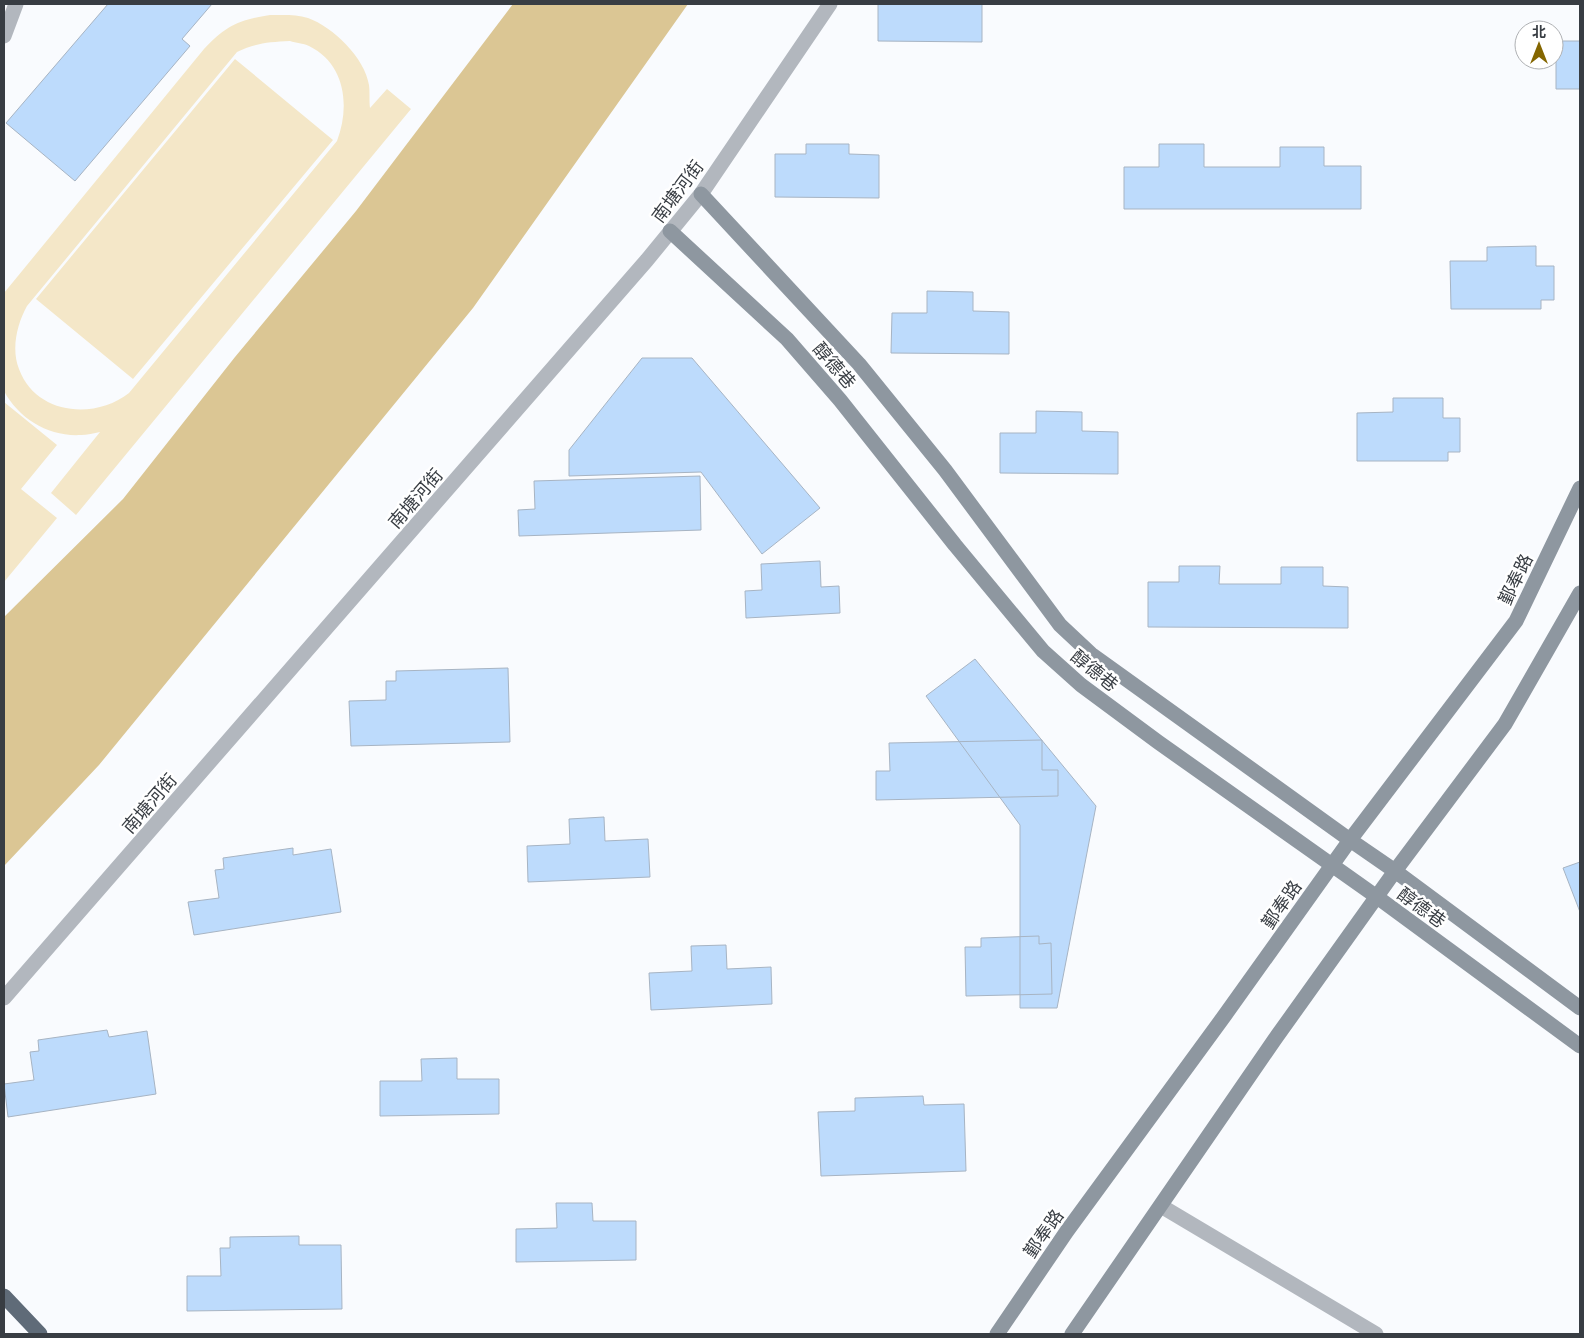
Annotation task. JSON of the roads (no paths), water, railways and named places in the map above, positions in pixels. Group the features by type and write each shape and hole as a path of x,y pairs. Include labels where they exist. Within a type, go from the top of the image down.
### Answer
{"highway":[{"path":"4,1296 40,1334"}],"street":[{"path":"4,36 16,4"},
{"name":"南塘河街","path":"4,998 701,194 830,4"},
{"name":"醇德巷","path":"701,194 859,364 945,470 1060,625 1091,654 1395,871 1580,1008"},
{"name":"醇德巷","path":"670,231 787,339 840,400 954,545 1043,650 1089,690 1158,742 1377,897 1580,1046"},
{"name":"鄞奉路","path":"997,1334 1067,1231 1350,840 1516,621 1580,488"},
{"path":"1072,1334 1275,1039 1395,871 1505,724 1580,593"},
{"path":"1161,1206 1376,1334"}]}
